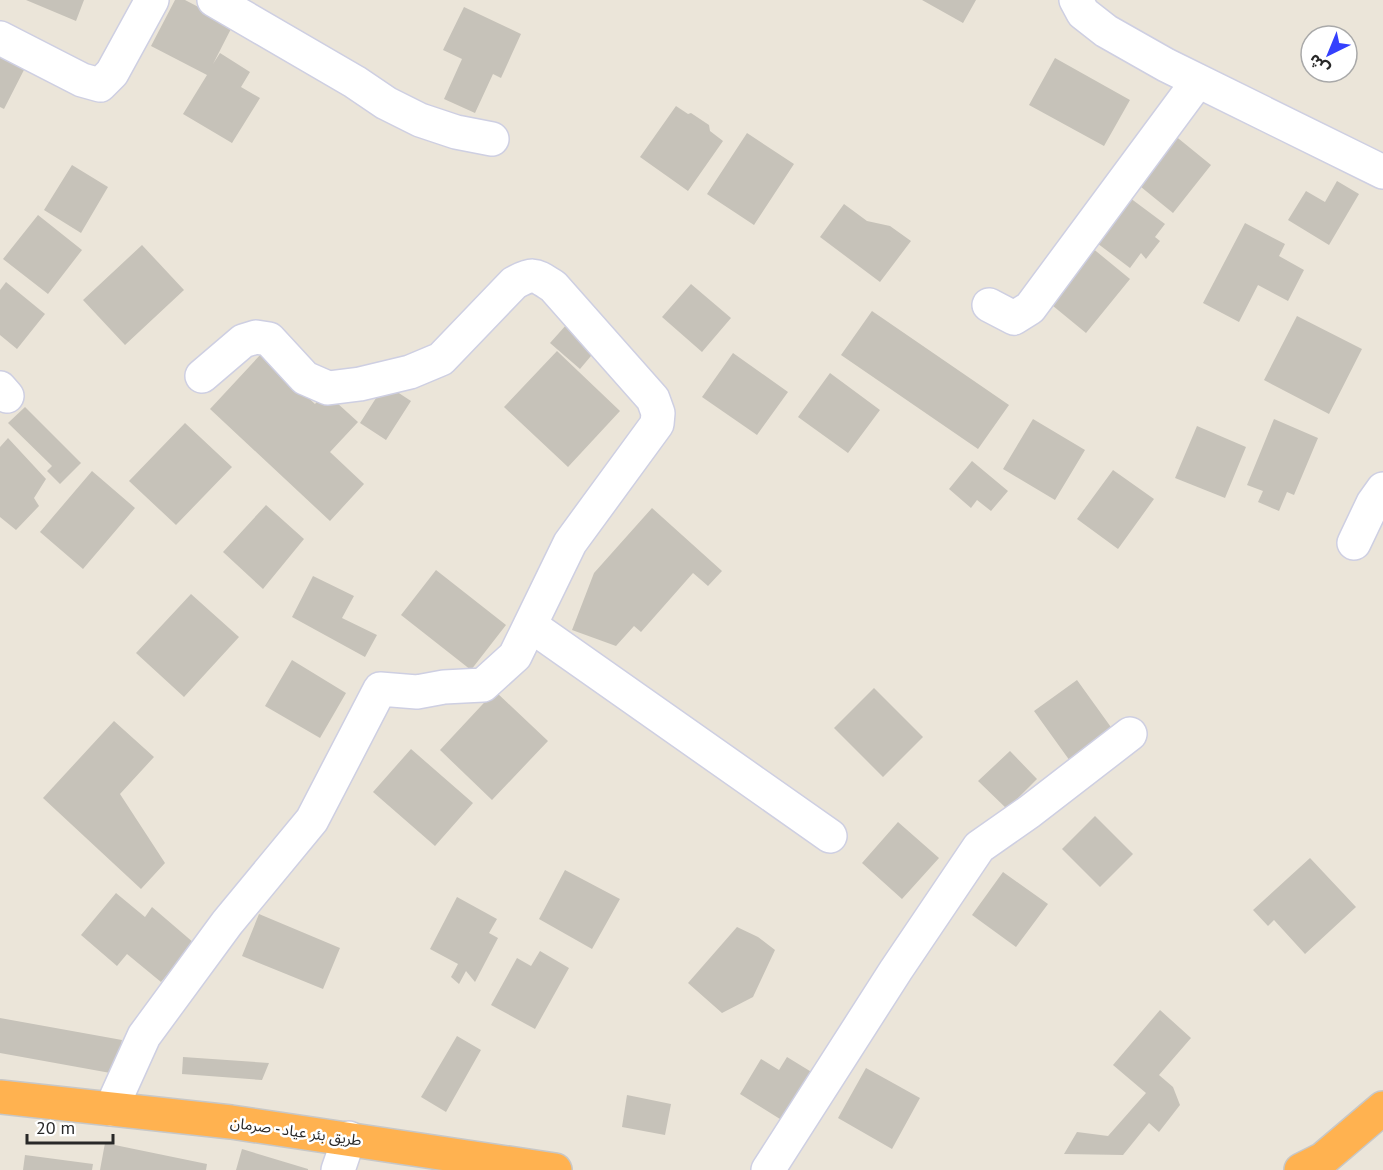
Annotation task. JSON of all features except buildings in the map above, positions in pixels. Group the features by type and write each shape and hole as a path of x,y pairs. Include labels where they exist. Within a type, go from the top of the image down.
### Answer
{"highway":[{"name":"طريق بئر عياد - صرمان","path":"0,1097 231,1122 555,1170"},
{"path":"1301,1170 1323,1159 1383,1108"}],"street":[{"path":"0,38 82,80 100,84 112,73 152,0"},
{"path":"214,0 355,82 386,103 420,120 456,132 492,139"},
{"path":"1076,0 1083,13 1106,31 1166,65 1383,172"},
{"path":"989,305 1014,318 1030,308 1198,81"},
{"path":"111,1109 144,1036 227,923 312,820 380,689 417,692 444,687 483,686 515,656 570,543 657,424 658,412 652,399 553,286 536,275 527,275 514,283 441,359 410,372 360,384 328,388 305,378 269,339 256,337 243,341 202,376"},
{"path":"1354,543 1373,503 1383,489"},
{"path":"530,625 830,836"},
{"path":"768,1170 896,970 979,847 1029,812 1130,734"},
{"path":"338,1170 349,1138"}]}
